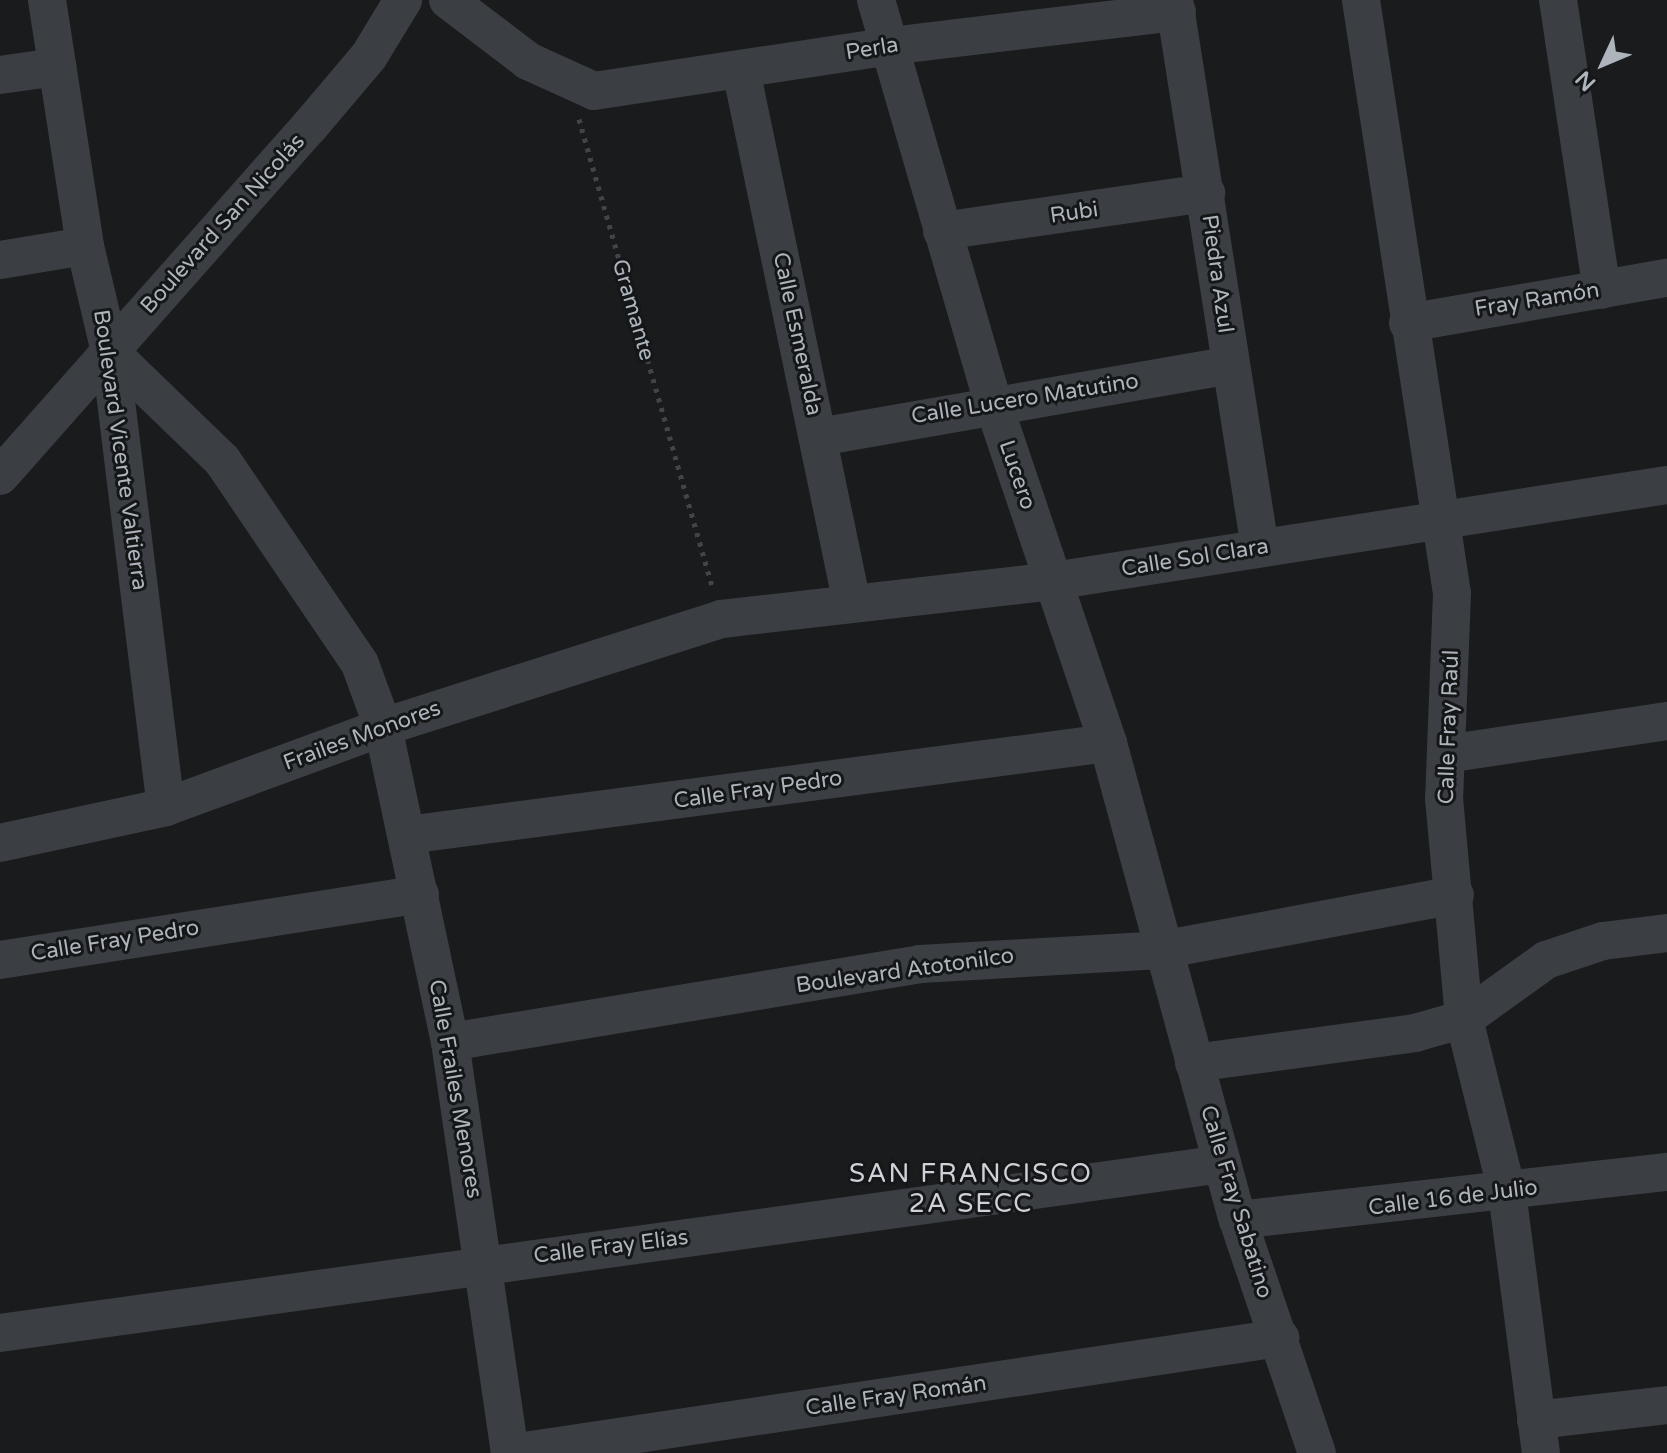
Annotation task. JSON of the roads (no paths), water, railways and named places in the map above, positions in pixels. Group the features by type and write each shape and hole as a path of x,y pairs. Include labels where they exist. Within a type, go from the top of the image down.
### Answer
{"street":[{"name":"Boulevard Vicente Valtierra","path":"47,0 85,246 110,352 166,807"},
{"name":"Boulevard San Nicolás","path":"3,467 110,352 369,56 403,0"},
{"name":"Perla","path":"448,0 497,38 569,84 611,90 890,46 1175,6"},
{"name":"Lucero","path":"876,0 993,403 1108,743 1161,950"},
{"name":"Calle Fray Raúl","path":"1361,0 1408,323 1452,593 1444,798 1464,1019 1507,1192 1538,1436"},
{"path":"1558,0 1602,290"},
{"name":"Piedra Azul","path":"1175,6 1260,548"},
{"path":"0,75 57,67"},
{"name":"Calle Esmeralda","path":"741,70 851,599"},
{"name":"Rubi","path":"942,231 1206,193"},
{"path":"0,260 85,246"},
{"name":"Fray Ramón","path":"1408,323 1667,278"},
{"name":"Calle Frailes Menores","path":"110,352 222,460 266,518 360,664 383,727 450,1042 511,1453"},
{"name":"Calle Lucero Matutino","path":"819,437 993,403 1231,365"},
{"name":"Calle Sol Clara","path":"721,619 851,599 1053,581 1667,485"},
{"name":"Frailes Monores","path":"0,843 166,807 383,727 721,619"},
{"path":"1446,754 1667,721"},
{"name":"Calle Fray Pedro","path":"407,835 1108,743"},
{"name":"Calle Fray Pedro","path":"0,960 420,894"},
{"name":"Boulevard Atotonilco","path":"450,1042 920,964 1161,950 1455,895"},
{"path":"1194,1063 1415,1033 1464,1019 1546,960 1603,941 1667,933"},
{"name":"Calle Fray Sabatino","path":"1161,950 1238,1220 1317,1453"},
{"name":"Calle Fray Elías","path":"0,1333 484,1263 1222,1164"},
{"name":"Calle 16 de Julio","path":"1238,1220 1667,1172"},
{"name":"Calle Fray Román","path":"511,1453 1280,1338"},
{"path":"1538,1436 1667,1405"}],"district":[{"name":"SAN FRANCISCO 2A SECC","path":"971,1189"}]}
